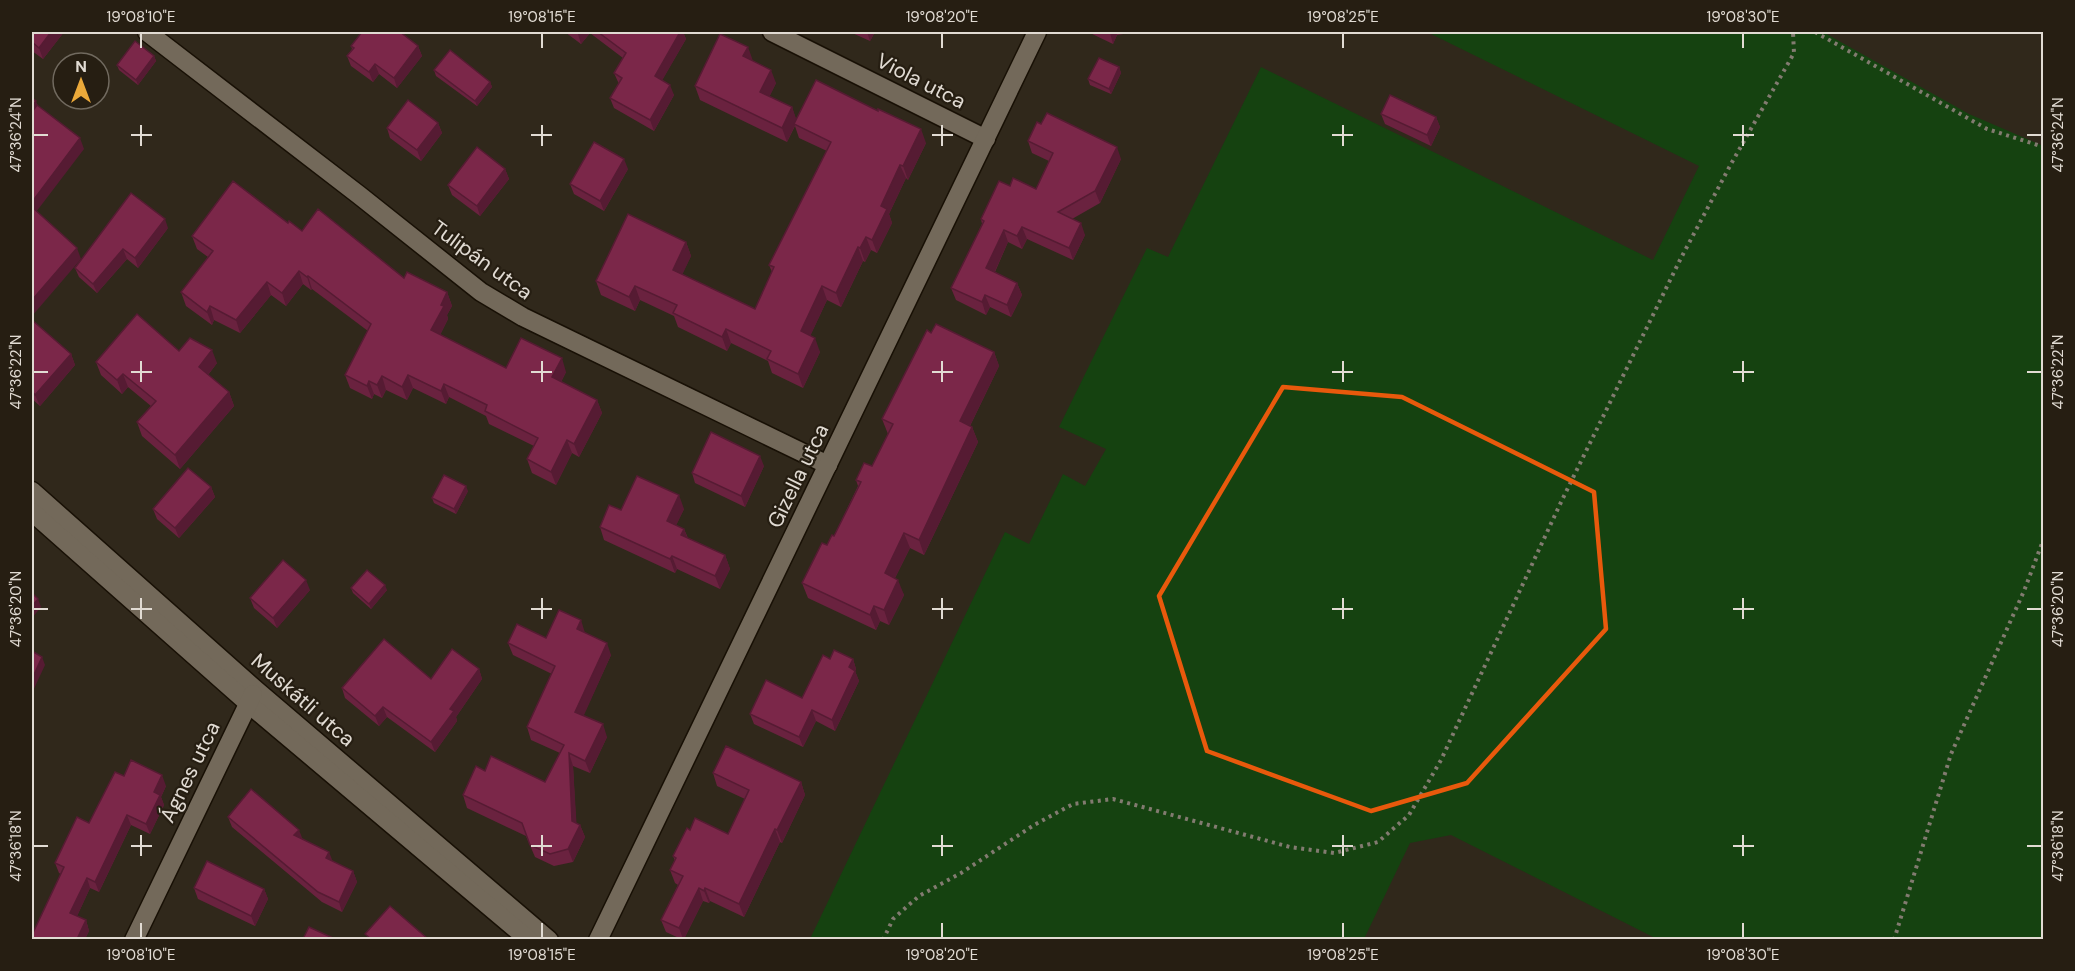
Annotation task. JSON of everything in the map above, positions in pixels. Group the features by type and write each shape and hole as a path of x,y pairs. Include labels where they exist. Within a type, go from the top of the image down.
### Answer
{"street":[{"name":"Tulipán utca","path":"147,32 481,292 523,317 828,465"},
{"name":"Viola utca","path":"772,32 986,139"},
{"name":"Gizella utca","path":"598,939 1037,32"},
{"name":"Muskátli utca","path":"32,491 252,697 529,939"},
{"name":"Muskátli utca","path":"32,512 252,697 549,939"},
{"name":"Ágnes utca","path":"134,939 252,697"}],"path":[{"path":"883,939 893,919 919,896 962,873 1034,825 1073,804 1113,799 1290,848 1334,853 1378,842 1409,815 1441,760 1562,500 1681,258 1794,53 1793,32"},
{"path":"1815,32 1987,129 2043,147"},
{"path":"1894,939 1951,754 2024,591 2043,538"}],"highlighted area":[{"path":"1283,387 1402,397 1594,492 1606,629 1467,783 1371,811 1207,751 1159,596"}],"green space":[{"path":"1427,32 1823,32 1969,114 2043,146 2043,939 1657,939 1451,835 1410,843 1364,939 810,939 1005,532 1029,544 1063,474 1085,486 1106,449 1059,427 1147,248 1168,257 1261,67 1653,260 1699,166"}],"building":[{"path":"32,32 51,32 39,48 32,42"},
{"path":"362,32 400,32 418,46 394,78 375,64 369,72 347,56 354,48 351,46"},
{"path":"598,32 680,32 655,76 670,85 650,120 610,98 622,78 614,73 626,53"},
{"path":"720,34 748,47 743,56 771,70 760,92 792,107 782,128 695,86"},
{"path":"135,41 154,56 136,80 117,65"},
{"path":"450,50 490,82 475,101 434,70"},
{"path":"1099,58 1119,67 1109,89 1088,79"},
{"path":"816,80 878,111 878,109 921,129 903,166 900,165 881,206 887,209 872,240 866,237 860,248 858,247 836,293 822,286 801,331 815,338 798,374 767,359 771,351 726,329 722,337 673,313 677,305 635,286 629,297 596,281 628,214 686,242 673,270 755,309 774,267 769,265 831,142 794,124"},
{"path":"1390,95 1436,117 1427,135 1381,114"},
{"path":"408,100 438,123 417,150 387,128"},
{"path":"37,105 80,138 32,202 32,112"},
{"path":"1047,113 1117,147 1095,191 1058,212 1081,223 1069,248 1022,227 1017,236 1004,230 986,268 1017,283 1007,305 985,295 982,302 951,288 984,221 981,219 999,181 1010,186 1013,178 1036,189 1053,153 1028,141 1037,122 1041,124"},
{"path":"594,142 624,159 600,201 570,184"},
{"path":"477,147 505,169 477,206 448,185"},
{"path":"233,181 302,231 318,209 404,278 407,272 447,292 441,305 444,306 431,330 506,368 521,338 562,358 552,377 597,400 574,444 567,440 551,472 527,459 538,438 485,411 487,405 444,384 441,391 408,375 402,387 382,376 377,385 369,381 367,386 345,375 371,324 299,271 282,293 267,282 236,320 210,306 207,312 181,292 213,251 192,236"},
{"path":"131,193 165,219 135,258 123,249 93,284 75,268"},
{"path":"32,207 77,248 32,300"},
{"path":"137,314 179,351 190,338 212,350 199,367 229,392 175,455 137,422 156,401 123,374 117,380 96,362"},
{"path":"32,320 71,354 35,395 32,391"},
{"path":"936,324 994,352 960,421 972,427 919,540 904,533 885,573 898,580 884,610 874,606 870,615 802,583 822,543 827,545 832,535 834,536 861,482 856,480 864,463 872,466 893,424 882,419 927,330 931,333"},
{"path":"711,432 760,456 741,496 692,473"},
{"path":"188,468 211,487 175,528 153,509"},
{"path":"444,475 466,486 454,509 432,498"},
{"path":"637,476 679,495 667,521 684,529 681,535 725,555 715,576 672,556 670,559 600,527 609,505 621,510"},
{"path":"283,560 306,580 273,618 250,598"},
{"path":"367,570 385,585 369,604 351,588"},
{"path":"32,593 38,599 32,606"},
{"path":"559,610 581,620 577,629 607,643 575,712 603,724 585,761 569,753 572,821 580,825 568,849 550,854 530,845 522,823 463,795 476,766 485,771 491,756 545,782 564,745 527,727 555,666 508,643 517,624 546,638"},
{"path":"384,639 431,679 452,649 479,669 450,709 454,711 431,742 383,707 375,716 342,688"},
{"path":"834,650 853,659 849,667 855,671 832,720 812,710 799,737 750,714 766,680 802,698 823,655 830,659"},
{"path":"32,651 42,657 32,679"},
{"path":"726,746 801,782 777,830 775,829 739,904 705,888 704,891 699,888 679,928 661,920 683,876 670,870 676,858 673,856 687,828 690,830 695,818 728,834 749,790 713,773"},
{"path":"131,760 162,775 154,792 160,795 146,824 127,815 95,882 87,878 70,913 86,920 77,939 32,939 64,867 55,863 77,817 89,823 115,772 124,776"},
{"path":"251,789 299,830 294,835 329,852 326,858 353,871 339,902 318,892 228,817"},
{"path":"207,861 264,889 251,916 194,888"},
{"path":"390,906 428,939 371,939 365,934"},
{"path":"309,927 335,939 303,939"}]}
